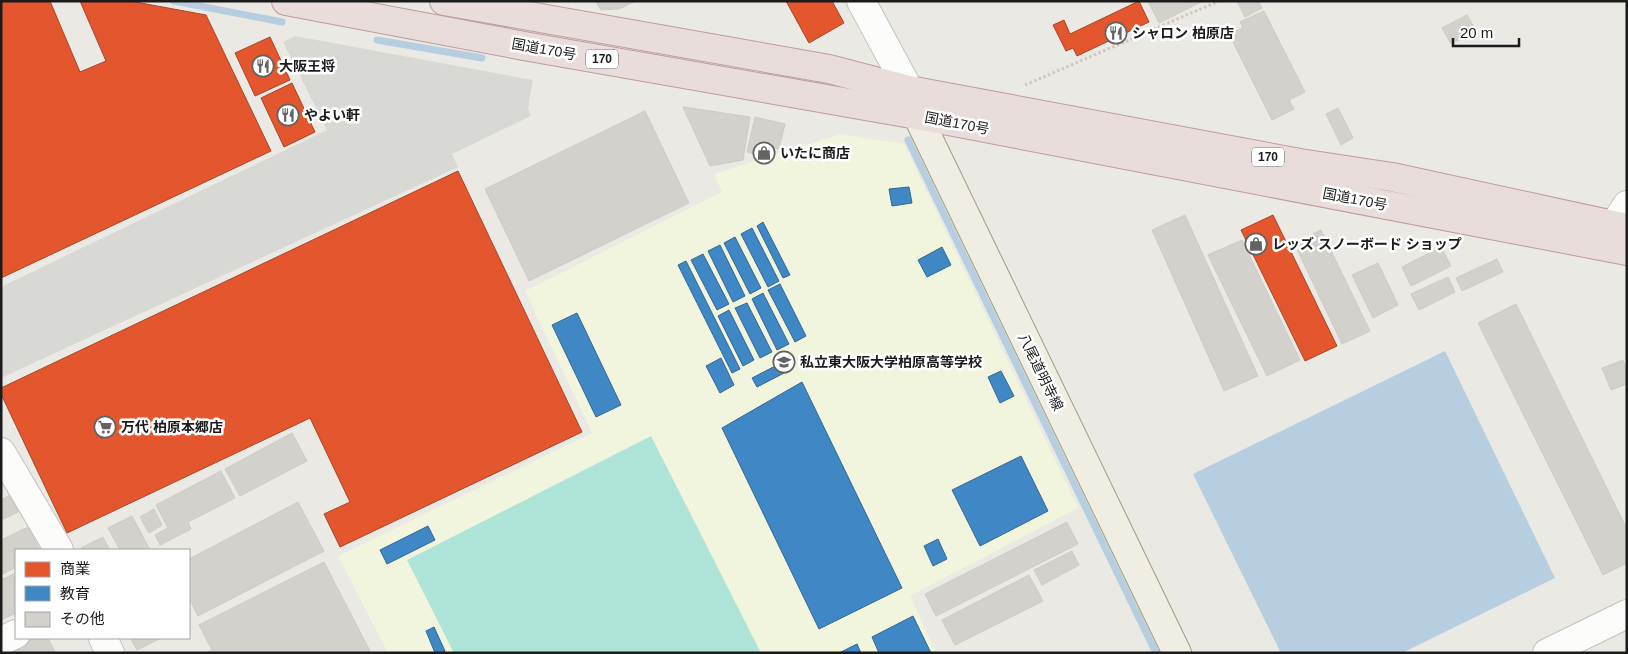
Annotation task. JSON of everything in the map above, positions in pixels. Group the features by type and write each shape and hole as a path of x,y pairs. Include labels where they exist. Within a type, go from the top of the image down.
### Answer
{"highway":[{"name":"国道170号","path":"286,1 524,46 913,103 1627,250"},
{"name":"国道170号","path":"444,1 829,69 913,103 1010,109 1300,163 1392,177 1622,219"}],"main road":[{"name":"八尾道明寺線","path":"913,103 1177,653"}],"street":[{"path":"861,1 913,103"},
{"path":"1,452 58,549"},
{"path":"1547,653 1627,614"},
{"path":"1,641 15,634"},
{"path":"103,639 110,653"}],"path":[{"path":"1010,109 1015,90 1219,1"}],"shaded area":[{"path":"295,36 533,80 528,109 531,116 452,154 458,167 1,378 1,287 327,130 283,42"},
{"name":"私立東大阪大学柏原高等学校","path":"841,134 904,144 1078,508 910,596 936,653 388,653 338,556 592,433 525,291 722,192 714,174"},
{"path":"1445,351 1555,578 1402,653 1281,653 1193,474"},
{"path":"651,436 761,653 454,653 407,560"}],"building: 商業":[{"path":"1,1 50,1 80,72 106,61 80,1 130,1 206,15 271,151 1,278"},
{"path":"786,1 832,1 844,23 809,43"},
{"path":"1139,1 1149,22 1077,56 1073,48 1066,51 1053,25 1064,20 1070,34"},
{"path":"270,37 290,80 255,96 235,53"},
{"path":"292,83 315,132 284,147 261,98"},
{"path":"458,171 582,432 340,547 324,514 350,502 310,418 67,533 1,394 1,388"},
{"path":"1273,215 1337,346 1305,361 1241,230"}],"building: 教育":[{"path":"909,187 912,203 892,206 889,189"},
{"path":"763,222 790,275 783,278 757,226"},
{"path":"752,228 779,281 768,287 741,234"},
{"path":"735,237 761,288 750,294 724,243"},
{"path":"720,245 745,296 733,302 708,251"},
{"path":"942,247 951,265 927,277 918,260"},
{"path":"703,254 729,304 717,310 691,260"},
{"path":"686,261 740,369 732,373 678,265"},
{"path":"780,284 806,336 795,342 768,290"},
{"path":"763,293 789,344 777,350 752,299"},
{"path":"747,303 772,352 760,358 735,308"},
{"path":"729,310 754,360 743,366 718,316"},
{"path":"577,313 621,405 596,417 552,325"},
{"path":"721,358 734,385 720,393 706,366"},
{"path":"783,362 788,371 757,387 752,378"},
{"path":"1001,371 1014,396 1000,403 988,377"},
{"path":"802,382 902,588 819,629 722,428"},
{"path":"1021,456 1048,511 980,546 952,490"},
{"path":"428,526 435,540 387,564 380,550"},
{"path":"938,539 947,559 933,566 924,546"},
{"path":"913,616 931,653 879,653 872,637"},
{"path":"434,627 445,651 442,653 435,653 426,631"},
{"path":"857,644 861,653 839,653"}],"building: その他":[{"path":"596,1 636,1 619,9 601,10"},
{"path":"1148,1 1203,1 1159,23"},
{"path":"1237,1 1259,1 1262,8 1245,17"},
{"path":"1264,11 1305,92 1289,100 1294,109 1272,120 1229,34 1243,28 1240,22"},
{"path":"1467,15 1476,31 1451,44 1442,28"},
{"path":"683,107 750,117 743,160 710,166"},
{"path":"1338,108 1353,138 1341,145 1326,114"},
{"path":"645,111 689,203 529,281 485,189"},
{"path":"755,117 785,124 779,149 762,145 759,155 747,152"},
{"path":"1185,215 1258,376 1224,391 1152,230"},
{"path":"1321,230 1370,331 1342,344 1294,243"},
{"path":"1242,240 1300,360 1267,376 1208,255"},
{"path":"1441,247 1451,266 1411,286 1402,267"},
{"path":"1497,259 1503,272 1462,291 1456,278"},
{"path":"1378,263 1398,305 1373,318 1352,275"},
{"path":"1448,277 1455,292 1419,310 1411,294"},
{"path":"1516,304 1627,529 1627,563 1603,575 1478,323"},
{"path":"1623,360 1627,371 1627,384 1611,390 1602,368"},
{"path":"292,433 307,461 240,496 225,469"},
{"path":"221,471 235,498 188,522 191,529 160,545 155,535 168,528 156,505"},
{"path":"10,495 18,512 1,520 1,500"},
{"path":"298,502 324,551 198,616 190,600 190,558"},
{"path":"154,509 162,525 149,533 140,517"},
{"path":"132,516 149,549 119,549 108,528"},
{"path":"1067,522 1078,544 936,616 925,594"},
{"path":"28,527 39,549 15,549 15,568 1,575 1,540"},
{"path":"103,537 109,549 82,549"},
{"path":"1072,551 1079,565 1042,585 1034,570"},
{"path":"324,562 371,653 206,653 212,650 199,625"},
{"path":"15,573 15,613 1,620 1,580"},
{"path":"1029,575 1043,601 955,645 942,620"},
{"path":"24,639 48,639 55,652 1,653"},
{"path":"131,639 159,639 137,650"}],"waterway":[{"path":"174,1 282,22"},
{"path":"377,40 482,58"},
{"path":"908,140 1156,653"}],"place":[{"name":"シャロン 柏原店","path":"1116,33"},
{"name":"大阪王将","path":"263,66"},
{"name":"やよい軒","path":"288,115"},
{"name":"いたに商店","path":"764,153"},
{"name":"レッズ スノーボード ショップ","path":"1256,244"},
{"name":"私立東大阪大学柏原高等学校","path":"784,362"},
{"name":"万代 柏原本郷店","path":"105,427"}]}
